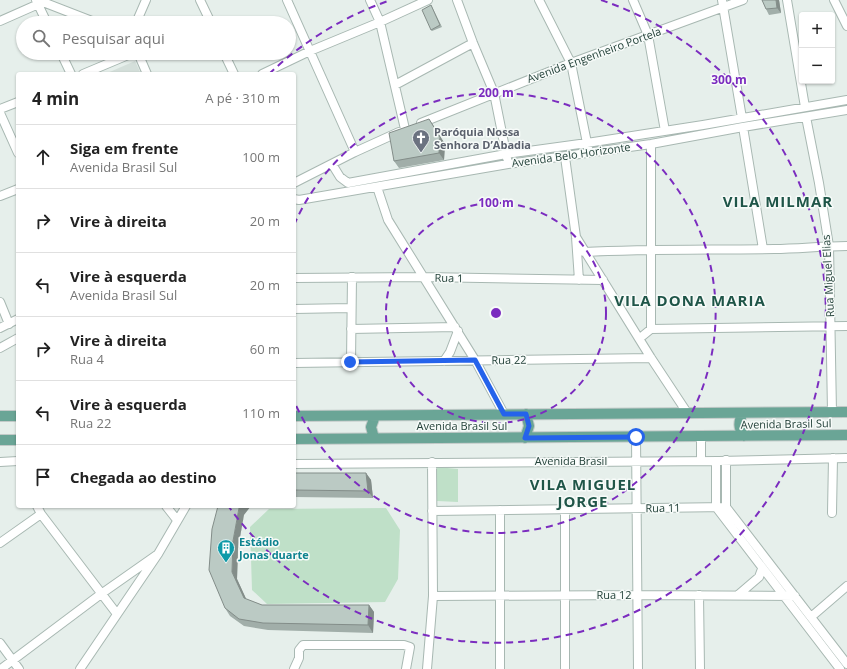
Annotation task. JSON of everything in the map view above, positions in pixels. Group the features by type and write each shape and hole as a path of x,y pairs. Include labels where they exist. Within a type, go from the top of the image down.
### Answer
{"main road":[{"name":"Avenida Brasil Sul","path":"296,416 847,412"},
{"path":"743,413 739,425 740,431 744,436"},
{"path":"525,438 529,426 526,414"},
{"path":"537,437 534,423 539,414"},
{"path":"729,436 733,425 731,414"},
{"path":"0,416 16,416"},
{"path":"361,416 365,427 361,438"},
{"path":"374,438 371,427 375,416"},
{"name":"Avenida Brasil Sul","path":"296,439 847,435"},
{"path":"0,440 16,440"}],"street":[{"path":"139,16 146,0"},
{"path":"200,0 208,16"},
{"path":"287,0 294,16"},
{"path":"370,0 380,22 405,129"},
{"path":"296,58 428,0"},
{"path":"457,0 473,44 494,93 508,164"},
{"path":"539,0 571,63 589,152"},
{"path":"633,0 648,35 664,130"},
{"name":"Avenida Engenheiro Portela","path":"296,182 405,129 571,63 648,35 722,4 743,0"},
{"path":"787,0 805,107"},
{"path":"834,0 847,26"},
{"path":"40,2 45,16"},
{"path":"0,21 40,2 78,16"},
{"path":"722,4 763,249"},
{"path":"296,20 355,152"},
{"path":"395,85 473,44"},
{"path":"64,60 70,72"},
{"path":"88,72 116,60"},
{"path":"141,60 146,72"},
{"path":"227,60 233,72"},
{"path":"266,72 291,60"},
{"path":"846,100 846,110"},
{"name":"Avenida Belo Horizonte","path":"296,199 377,187 508,164 651,144 704,129 742,122 772,113 846,100"},
{"path":"0,109 16,103"},
{"name":"Avenida Belo Horizonte","path":"742,122 774,122 806,118 846,110"},
{"path":"0,113 16,149"},
{"path":"772,113 774,122"},
{"name":"Rua Miguel Elias","path":"806,118 819,183 829,246 832,412"},
{"name":"Avenida Belo Horizonte","path":"332,164 340,177 348,183 506,154 587,143 664,130 704,129"},
{"path":"651,144 652,329"},
{"path":"565,157 576,237 579,280"},
{"path":"377,187 388,220 475,360 504,414"},
{"path":"0,196 16,190"},
{"path":"576,237 651,358 688,414"},
{"path":"584,252 652,249 763,249 847,246"},
{"path":"350,362 352,277"},
{"name":"Rua 1","path":"296,278 424,277 603,280"},
{"path":"0,302 9,324"},
{"path":"296,309 351,308"},
{"path":"0,328 16,320"},
{"path":"640,338 652,329 847,326"},
{"path":"351,329 456,329"},
{"path":"444,361 450,352 456,329"},
{"path":"0,348 16,339"},
{"name":"Rua 22","path":"296,363 651,358"},
{"path":"701,436 701,460"},
{"path":"636,437 638,669"},
{"path":"832,513 833,458"},
{"name":"Avenida Brasil","path":"296,464 716,461 847,458"},
{"path":"726,460 726,507 847,664"},
{"path":"716,461 716,507 840,669"},
{"path":"0,462 16,462"},
{"path":"427,669 433,596 432,462"},
{"name":"Rua 11","path":"432,511 726,507"},
{"path":"38,508 117,614"},
{"path":"168,508 177,520"},
{"path":"80,669 158,554 185,508"},
{"path":"565,509 565,669"},
{"path":"500,510 500,669"},
{"path":"0,543 41,514"},
{"path":"1,669 101,594 158,554"},
{"path":"738,595 759,577 762,569"},
{"path":"811,617 847,586"},
{"path":"699,595 700,669"},
{"name":"Rua 12","path":"433,596 794,596"},
{"path":"0,643 19,669"},
{"path":"294,669 299,650 303,645 404,645 410,647 406,669"}],"shaded area":[{"path":"135,61 140,72 110,72"}],"green space":[{"path":"437,467 458,469 458,502 437,501"},
{"path":"386,508 400,530 398,579 385,602 267,604 252,590 250,527 269,509"}],"building":[{"path":"762,0 776,0 777,8 766,9"},
{"path":"431,5 440,25 431,30 422,10"},
{"name":"Paróquia Nossa Senhora D’Abadia","path":"429,119 440,137 439,153 394,161 389,133"},
{"path":"296,473 366,473 368,491 296,490"},
{"name":"Estádio Jonas duarte","path":"217,508 239,508 233,541 232,572 244,598 262,605 369,605 368,625 263,623 239,619 225,608 209,570 212,529"}],"place":[{"name":"Paróquia Nossa Senhora D’Abadia","path":"421,153"},
{"name":"Estádio Jonas duarte","path":"226,563"}],"district":[{"name":"VILA MILMAR","path":"778,202"},
{"name":"VILA DONA MARIA","path":"690,301"},
{"name":"VILA MIGUEL JORGE","path":"583,494"}],"route":[{"path":"350,362 475,360 504,414 526,414 529,420 529,426 525,438 636,437"}]}
